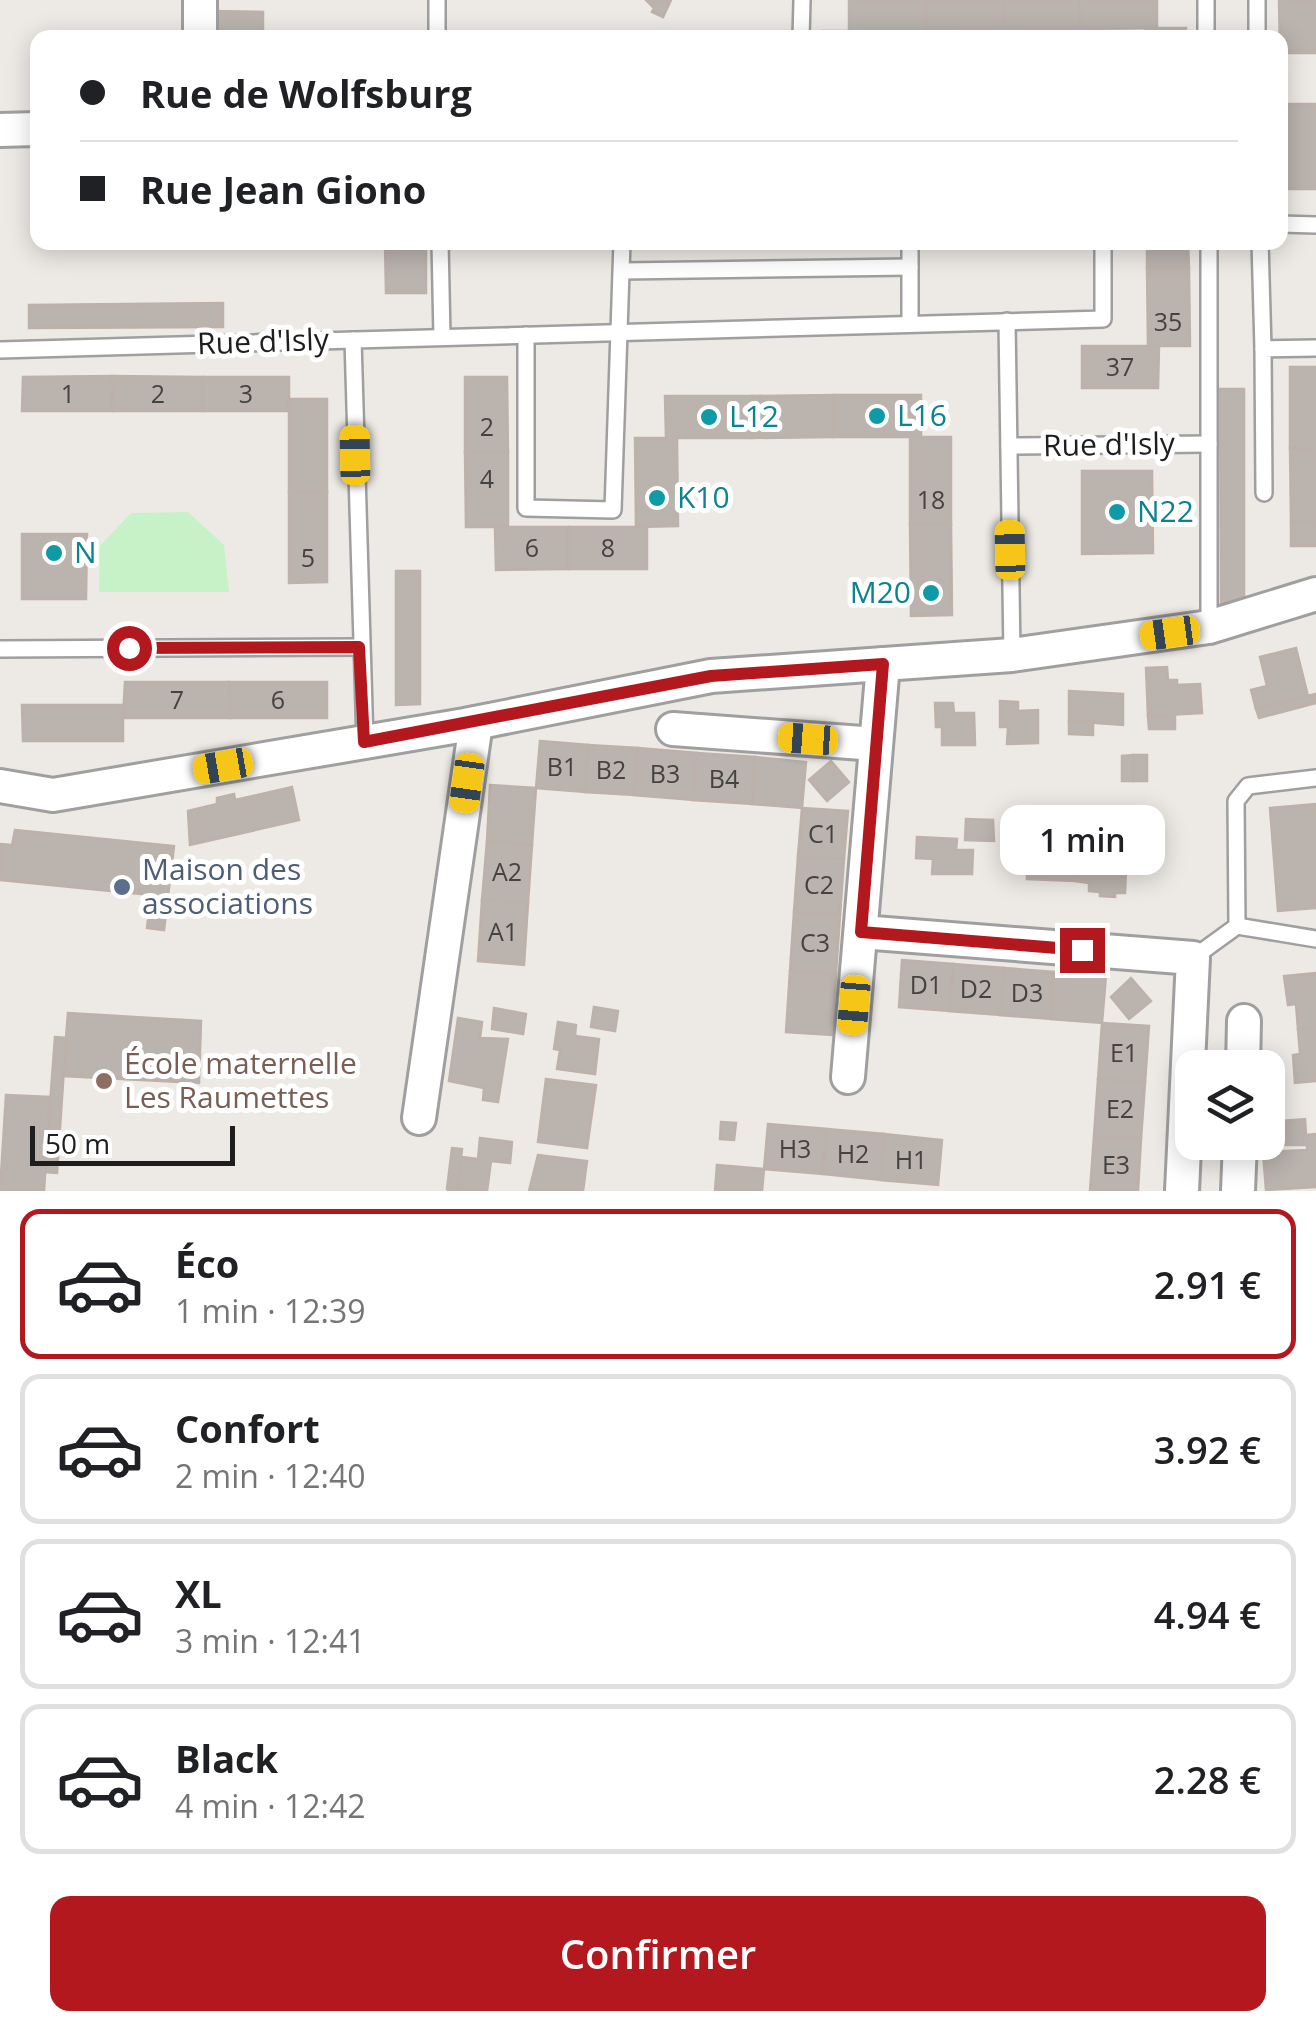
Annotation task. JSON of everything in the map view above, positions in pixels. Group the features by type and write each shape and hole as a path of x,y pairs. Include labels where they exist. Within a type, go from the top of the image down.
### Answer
{"street":[{"path":"200,0 200,30"},
{"path":"0,130 30,129"},
{"path":"0,805 476,723 711,676 1012,655 1209,627 1316,594"},
{"path":"848,1078 883,664"},
{"path":"419,1118 476,723"},
{"path":"673,729 876,744"},
{"path":"0,786 53,795"},
{"path":"861,932 1194,958 1182,1191"},
{"path":"1243,1050 1244,1021"},
{"path":"1238,1191 1239,1160"}],"lane":[{"path":"437,0 438,30"},
{"path":"802,0 802,30"},
{"path":"1206,0 1206,30"},
{"path":"1257,0 1257,30"},
{"path":"1288,224 1316,224"},
{"path":"440,250 442,337"},
{"path":"526,335 526,508 613,510 622,250"},
{"path":"910,250 910,324"},
{"name":"Rue d'Isly","path":"0,350 1104,319 1103,250"},
{"path":"1208,250 1209,627"},
{"path":"1260,250 1264,493"},
{"path":"622,271 910,267"},
{"name":"Rue d'Isly","path":"1007,321 1012,655"},
{"path":"352,340 364,742"},
{"path":"1262,349 1316,348"},
{"name":"Rue d'Isly","path":"1009,446 1209,444"},
{"path":"0,650 359,647"},
{"path":"1237,926 1236,801 1248,786 1316,778"},
{"path":"1194,958 1237,926 1316,939"}],"green space":[{"path":"188,512 224,545 229,592 99,592 100,546 131,513"}],"building":[{"path":"646,0 671,0 663,17 652,12 654,8"},
{"path":"849,0 926,0 926,30 849,30"},
{"path":"926,0 1004,0 1004,29 926,30"},
{"path":"1004,0 1081,0 1081,29 1004,29"},
{"path":"1081,0 1157,0 1157,28 1081,29"},
{"path":"1279,0 1316,0 1316,53 1288,53 1288,30 1280,30"},
{"path":"212,11 263,12 263,30 212,30"},
{"path":"1145,28 1186,28 1186,30"},
{"path":"1288,104 1316,104 1316,189 1288,189"},
{"path":"385,250 426,250 426,293 386,293"},
{"path":"1147,250 1188,250 1189,268 1147,268"},
{"path":"1147,268 1189,268 1190,346 1148,346"},
{"path":"223,303 223,327 29,328 29,305"},
{"path":"1082,346 1159,346 1158,388 1082,388"},
{"path":"1290,367 1316,367 1316,449 1290,448"},
{"path":"112,376 113,411 22,411 23,377"},
{"path":"112,376 203,377 203,411 113,411"},
{"path":"203,377 289,377 289,411 203,411"},
{"path":"465,377 507,377 508,452 465,452"},
{"path":"1220,389 1244,389 1244,603 1221,603"},
{"path":"834,395 833,437 752,438 752,396"},
{"name":"L16","path":"834,395 921,395 921,437 833,437"},
{"name":"L12","path":"665,396 752,396 752,438 666,438"},
{"path":"289,399 327,399 327,492 289,492"},
{"path":"910,437 951,437 951,525 910,524"},
{"name":"K10","path":"635,438 677,438 678,526 636,527"},
{"path":"1290,448 1316,449 1316,522 1291,522"},
{"path":"465,452 508,452 508,527 466,527"},
{"name":"N22","path":"1082,471 1152,471 1153,553 1082,554"},
{"path":"289,492 327,492 327,582 289,583"},
{"path":"1291,522 1316,522 1316,546 1291,546"},
{"name":"M20","path":"910,524 951,525 952,615 911,616"},
{"path":"495,527 569,527 569,569 496,570"},
{"path":"569,527 647,527 647,569 569,569"},
{"name":"N","path":"22,534 87,534 86,599 22,599"},
{"path":"396,571 420,571 420,704 396,705"},
{"path":"1296,648 1308,696 1256,709 1251,690 1267,686 1260,657"},
{"path":"1167,667 1168,680 1177,680 1177,685 1200,684 1202,713 1148,716 1146,668"},
{"path":"125,682 229,682 230,718 123,718"},
{"path":"229,682 327,682 327,718 230,718"},
{"path":"1069,691 1123,694 1123,725 1069,721"},
{"path":"1315,694 1316,703 1259,718 1256,709"},
{"path":"1000,701 1018,702 1018,711 1038,710 1038,743 1007,744 1008,727 1000,727"},
{"path":"935,703 953,703 954,713 974,713 975,745 942,745"},
{"path":"22,705 123,705 123,741 23,741"},
{"path":"1175,715 1175,729 1149,729 1148,716"},
{"path":"1069,721 1093,721 1093,735 1069,734"},
{"name":"B1","path":"540,741 588,745 585,792 536,788"},
{"name":"B2","path":"588,745 638,748 634,795 585,792"},
{"name":"B3","path":"638,748 697,753 693,800 634,795"},
{"name":"B4","path":"697,753 755,757 752,804 693,800"},
{"path":"1133,755 1147,755 1147,781 1133,781"},
{"path":"1133,755 1133,781 1122,781 1122,756"},
{"path":"755,757 806,762 802,808 752,804"},
{"path":"831,761 849,782 827,801 809,780"},
{"path":"490,785 536,788 532,845 487,841"},
{"path":"292,787 299,820 190,845 188,811 217,804 217,798 234,794 235,800"},
{"path":"1316,804 1316,908 1278,911 1270,808"},
{"name":"C1","path":"802,808 848,811 844,859 798,856"},
{"path":"966,819 993,820 994,841 965,840"},
{"name":"Maison des associations","path":"15,830 174,846 164,930 147,928 151,895 0,880 0,844 12,845"},
{"path":"917,837 957,839 956,850 973,850 972,874 932,874 933,859 916,858"},
{"name":"A2","path":"487,841 532,845 528,903 482,900"},
{"path":"1015,842 1029,843 1029,854 1077,857 1074,881 1027,879 1027,871 1014,870"},
{"path":"1103,846 1127,847 1125,893 1115,893 1115,897 1100,896 1100,892 1089,891 1089,883 1074,881 1077,857 1093,858 1093,867 1101,866"},
{"name":"C2","path":"798,856 844,859 840,915 794,912"},
{"name":"A1","path":"482,900 528,903 524,965 478,961"},
{"name":"C3","path":"794,912 840,915 836,974 790,971"},
{"name":"D1","path":"902,960 953,964 949,1011 899,1007"},
{"name":"D2","path":"953,964 1004,968 1000,1015 949,1011"},
{"name":"D3","path":"1004,968 1054,972 1051,1019 1000,1015"},
{"path":"790,971 836,974 832,1035 786,1032"},
{"path":"1054,972 1106,975 1102,1023 1051,1019"},
{"path":"1316,973 1316,1027 1298,1029 1296,1004 1288,1005 1284,976"},
{"path":"1131,978 1151,1001 1129,1019 1111,997"},
{"path":"594,1007 618,1011 615,1031 591,1027"},
{"path":"494,1008 526,1014 523,1034 492,1029"},
{"path":"68,1013 201,1021 199,1083 63,1076"},
{"path":"458,1018 482,1022 480,1038 508,1039 498,1102 483,1100 484,1088 449,1081"},
{"path":"558,1022 576,1025 575,1036 599,1039 595,1074 557,1069 560,1050 554,1049"},
{"name":"E1","path":"1102,1023 1149,1026 1145,1083 1098,1079"},
{"path":"1316,1027 1316,1081 1295,1083 1293,1055 1300,1054 1298,1029"},
{"path":"55,1037 66,1038 57,1173 45,1172"},
{"path":"546,1079 596,1085 587,1148 538,1142"},
{"name":"E2","path":"1098,1079 1145,1083 1141,1139 1094,1136"},
{"path":"6,1095 50,1097 44,1191 0,1191"},
{"path":"1305,1119 1306,1135 1316,1134 1316,1187 1266,1190 1264,1160 1285,1160 1285,1151 1307,1150 1307,1145 1285,1145 1285,1121"},
{"path":"721,1122 736,1123 734,1140 720,1139"},
{"name":"H3","path":"768,1124 827,1129 822,1174 764,1169"},
{"name":"H2","path":"827,1129 884,1134 881,1180 822,1174"},
{"name":"H1","path":"884,1134 942,1140 938,1185 881,1180"},
{"name":"E3","path":"1094,1136 1141,1139 1138,1191 1090,1191"},
{"path":"480,1138 512,1142 510,1163 491,1161 487,1191 447,1191 457,1190 461,1157 478,1159"},
{"path":"452,1148 462,1149 457,1190 447,1189"},
{"path":"538,1155 587,1161 583,1191 529,1191"},
{"path":"717,1165 764,1169 762,1191 715,1191"}],"place":[{"name":"L16","path":"877,416"},
{"name":"L12","path":"709,417"},
{"name":"K10","path":"657,498"},
{"name":"N22","path":"1117,512"},
{"name":"N","path":"54,553"},
{"name":"M20","path":"931,593"},
{"name":"Maison des associations","path":"122,887"},
{"name":"École maternelle Les Raumettes","path":"104,1081"}],"route":[{"path":"129,648 359,647 364,742 711,676 883,664 861,932 1082,950"}]}
